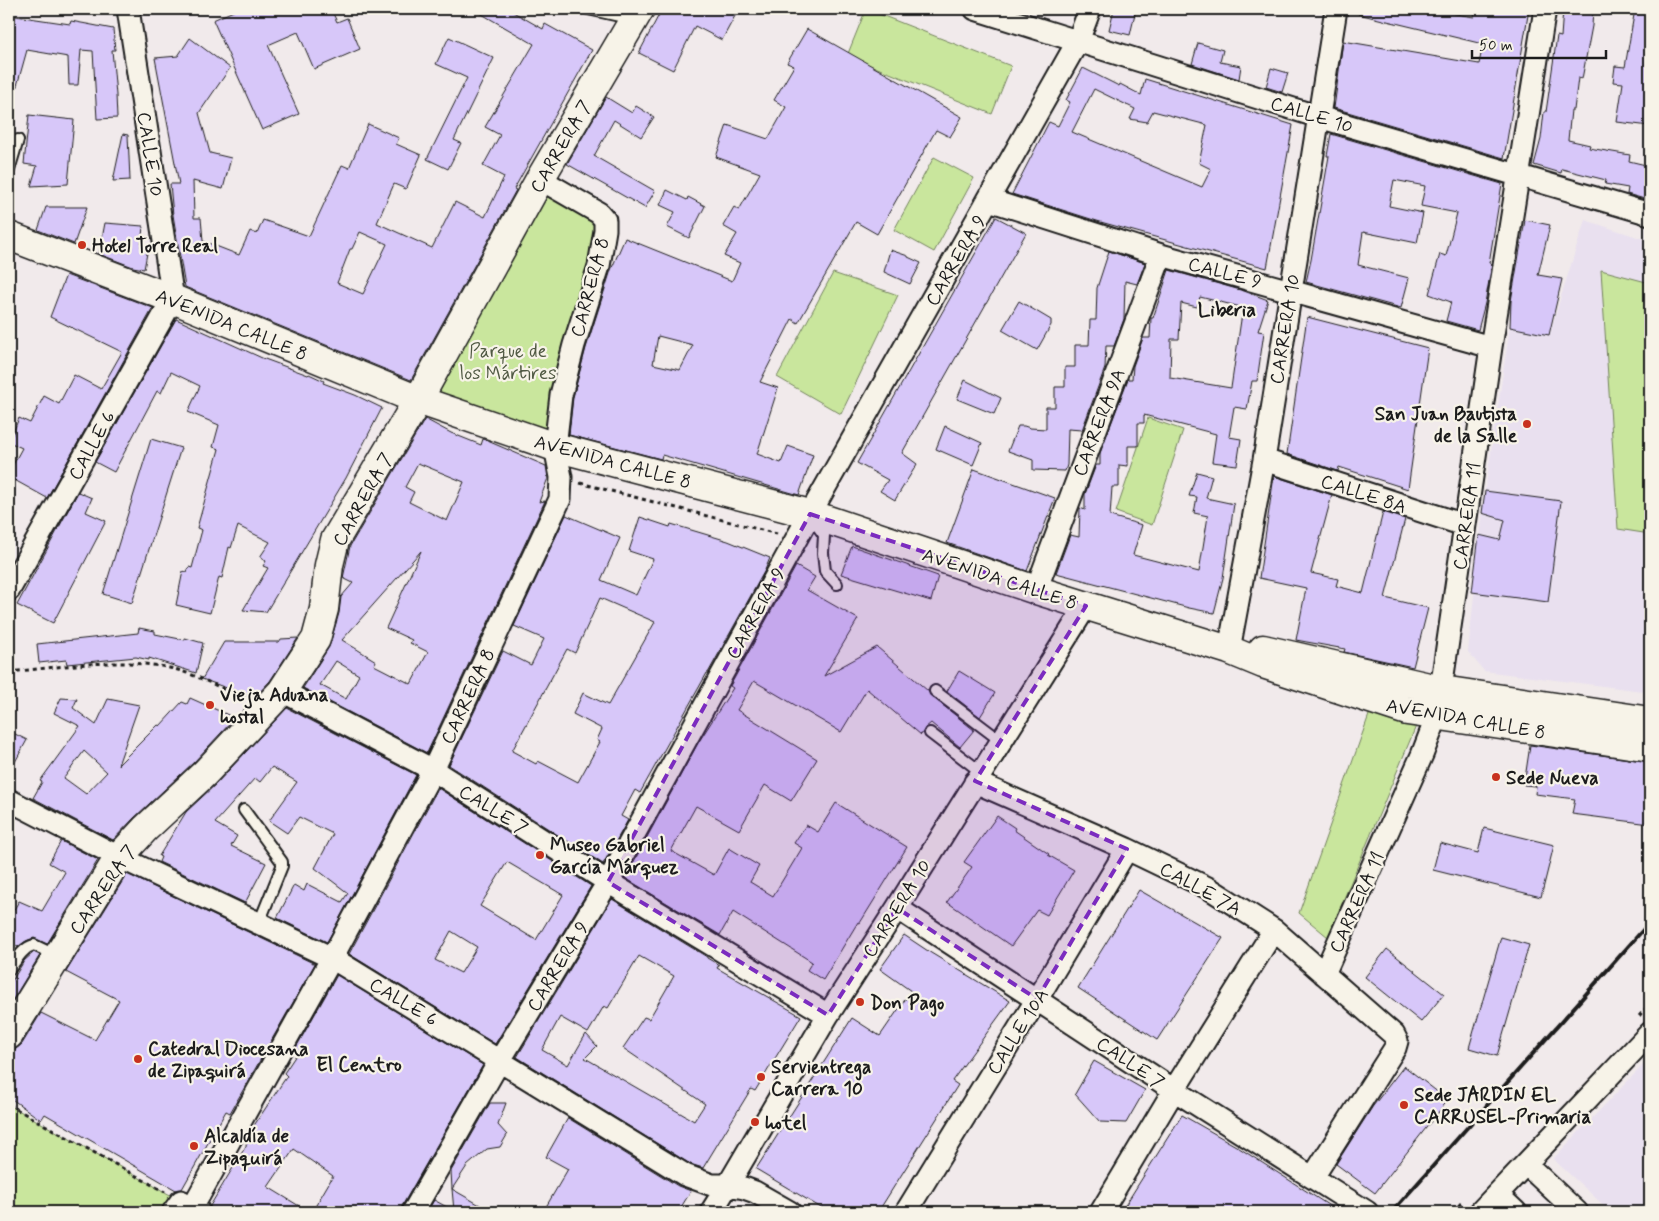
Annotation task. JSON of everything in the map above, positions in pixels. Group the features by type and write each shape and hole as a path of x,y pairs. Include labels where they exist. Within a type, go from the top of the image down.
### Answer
{"main road":[{"name":"CARRERA 7","path":"9,1036 119,857 145,829 205,773 274,700 316,639 324,609 329,565 335,540 418,400 540,179 637,14"},
{"name":"AVENIDA CALLE 8","path":"9,236 173,300 418,400 554,447 804,523 1036,590 1229,650 1263,664 1406,711 1650,747"},
{"name":"AVENIDA CALLE 8","path":"1229,650 1268,649 1442,690 1650,720"}],"street":[{"name":"CALLE 10","path":"128,9 173,300"},
{"name":"CALLE 10","path":"975,9 1319,117 1650,214"},
{"name":"CARRERA 9","path":"413,1212 500,1060 608,882 804,523 1078,41 1090,9"},
{"name":"CARRERA 10","path":"1229,650 1264,460 1336,9"},
{"name":"CARRERA 11","path":"1324,974 1422,755 1437,716 1490,347 1546,9"},
{"name":"CARRERA 8","path":"186,1208 332,958 433,770 560,500 561,477 554,447 561,395 574,345 599,266 605,220 600,213 540,179"},
{"name":"CALLE 9","path":"989,200 1161,255 1490,347"},
{"name":"CARRERA 9A","path":"1036,590 1161,255"},
{"name":"CALLE 6","path":"9,590 173,300"},
{"name":"CALLE 8A","path":"1264,460 1464,526"},
{"name":"CARRERA 10","path":"711,1212 828,1016 1086,606"},
{"name":"CALLE 7","path":"274,700 433,770 608,882 828,1016"},
{"name":"CALLE 7A","path":"978,777 1210,890 1274,930 1394,1035 1397,1041 1395,1048 1313,1177"},
{"name":"CALLE 6","path":"9,800 119,857 332,958 685,1175 712,1185 728,1185 755,1192 790,1212"},
{"name":"CALLE 10A","path":"906,1212 1127,849"},
{"name":"CALLE 7","path":"897,908 1174,1090 1313,1177 1358,1210"},
{"path":"1100,1212 1274,930"},
{"path":"1480,1212 1650,1033"},
{"path":"1526,1164 1577,1212"},
{"path":"1497,1194 1516,1212"}],"lane":[{"path":"588,9 637,14"},
{"path":"9,170 18,140"},
{"path":"804,523 824,536 825,571 837,584"},
{"path":"935,691 1001,741"},
{"path":"930,733 978,777"},
{"path":"244,810 282,862 259,923"},
{"path":"9,970 26,948 30,946 34,945 58,956"}],"path":[{"path":"561,477 782,536 804,523"},
{"path":"9,672 89,664 148,664 181,671 274,700"},
{"path":"9,1105 186,1208"}],"highlighted area":[{"path":"810,514 1086,606 975,781 1127,849 1037,999 897,908 828,1015 608,882"}],"shaded area":[{"path":"1585,220 1650,241 1650,692 1484,671 1468,652 1485,491 1510,327 1549,335"},
{"path":"1650,1058 1650,1212 1611,1212 1553,1159"}],"green space":[{"path":"866,9 1011,66 992,114 847,56"},
{"path":"934,157 974,178 934,252 894,230"},
{"name":"Parque de los Mártires","path":"539,189 602,220 550,439 422,392"},
{"path":"1601,270 1650,283 1650,534 1618,529"},
{"path":"833,273 898,295 841,414 777,377"},
{"path":"1148,418 1183,430 1152,525 1116,512"},
{"path":"1370,712 1416,726 1328,937 1299,913"},
{"path":"9,1105 181,1201 173,1212 9,1212"}],"building":[{"path":"238,9 331,9 337,22 347,18 360,49 314,69 298,32 268,45 299,114 262,130 213,20"},
{"path":"473,9 508,9 543,29 545,24 592,50 514,189 516,190 411,380 185,287 170,184 179,184 155,58 178,56 190,38 230,68 199,113 210,153 231,158 223,189 193,181 194,218 201,218 203,241 239,255 250,231 257,234 263,220 309,236 342,165 349,168 368,124 399,138 396,144 421,155 406,189 394,184 377,223 432,248 455,202 485,217 504,177 483,166 500,135 485,127 534,44","holes":["360,232 387,244 363,294 337,283 350,249 352,249"]},
{"path":"662,9 726,9 736,14 722,40 695,26 673,70 639,53"},
{"path":"1114,9 1136,9 1130,35 1109,30"},
{"path":"1358,9 1425,9 1474,17 1475,9 1529,9 1504,158 1334,108 1343,41 1479,64 1483,44 1358,14"},
{"path":"1563,9 1593,9 1592,26 1582,79 1578,78 1574,110 1571,110 1568,140 1590,145 1589,148 1630,155 1629,161 1650,166 1650,192 1648,200 1627,194 1628,188 1605,184 1606,180 1562,169 1561,173 1534,165 1541,139 1544,112 1546,112 1557,36 1561,37"},
{"path":"1635,9 1650,9 1650,126 1617,122 1623,83 1613,82 1615,66 1625,67"},
{"path":"9,15 70,24 71,21 113,29 115,50 112,50 117,118 97,119 93,51 81,50 78,85 69,85 68,57 27,50 13,100 9,100"},
{"path":"807,29 962,117 950,137 936,130 877,234 856,222 798,323 792,319 760,382 778,388 757,454 781,463 788,446 813,455 799,495 662,455 661,459 569,435 573,397 586,348 611,270 625,238 732,281 740,263 724,256 737,234 723,226 734,207 739,210 760,173 716,157 727,125 768,139 786,107 774,100 794,66 787,63","holes":["658,336 693,345 680,370 653,364"]},
{"path":"449,37 494,58 454,140 461,143 448,169 427,159 467,78 436,64"},
{"path":"1198,43 1223,50 1220,62 1241,66 1239,79 1192,64"},
{"path":"1083,68 1141,95 1145,79 1293,125 1267,268 1097,221 1012,194 1049,122 1058,126 1070,102 1066,100","holes":["1094,89 1135,109 1130,119 1147,122 1153,111 1207,125 1199,163 1211,169 1202,187 1072,132"]},
{"path":"1271,68 1288,73 1282,92 1266,87"},
{"path":"606,97 632,113 636,106 654,117 641,137 614,120 594,156 655,191 645,208 567,164"},
{"path":"29,115 74,120 68,184 31,186 37,166 24,164"},
{"path":"123,134 128,135 130,180 113,181"},
{"path":"1331,134 1502,184 1489,263 1492,264 1478,330 1446,321 1451,302 1429,294 1440,254 1446,256 1457,213 1421,206 1425,186 1394,180 1389,206 1423,213 1417,243 1363,232 1358,265 1409,278 1401,308 1306,282 1329,156 1327,156"},
{"path":"667,190 687,200 688,197 705,206 689,238 667,227 675,212 660,205"},
{"path":"46,207 87,207 74,244 38,230"},
{"path":"996,217 1026,233 902,453 917,464 895,500 880,491 888,480 857,463"},
{"path":"1525,220 1550,225 1538,275 1562,279 1549,335 1510,327 1511,301"},
{"path":"105,223 143,226 141,247 148,248 144,269 133,267 99,254"},
{"path":"890,250 921,263 910,284 884,272"},
{"path":"1109,251 1145,263 1137,284 1125,281 1124,319 1114,346 1106,346 1105,368 1082,430 1068,429 1067,465 1065,471 1033,470 1033,460 1008,451 1018,426 1046,429 1046,407 1055,407 1055,387 1065,387 1065,367 1075,367 1075,345 1089,345 1090,320 1096,320 1097,288"},
{"path":"1169,270 1244,291 1268,300 1258,331 1264,332 1257,381 1252,381 1247,409 1234,407 1229,437 1241,439 1237,465 1212,462 1216,434 1144,415 1144,423 1138,423 1138,446 1128,446 1128,466 1119,465 1119,487 1112,487 1110,516 1142,525 1133,555 1199,572 1208,516 1194,513 1197,497 1189,496 1197,472 1212,476 1206,498 1234,504 1223,578 1214,613 1056,573 1070,535 1079,537 1080,508 1085,510 1085,494 1096,465 1100,465 1100,453 1128,379 1132,379 1133,366 1143,338 1150,338 1151,318 1153,318","holes":["1200,297 1245,308 1241,320 1231,388 1170,378 1171,339 1179,339 1181,303 1197,307"]},
{"path":"66,275 153,308 47,498 9,477 9,472 22,448 9,442 19,418 30,423 44,396 59,404 74,375 101,389 122,352 50,317"},
{"path":"1019,301 1051,320 1051,325 1037,350 1002,330"},
{"path":"1307,317 1428,348 1408,489 1339,467 1338,471 1287,454"},
{"path":"176,319 262,358 309,374 324,381 323,383 382,408 346,478 266,612 243,610 268,568 263,566 266,561 260,557 270,542 238,526 231,548 229,547 222,578 219,577 210,613 176,605 183,571 187,572 189,567 192,568 202,530 197,528 219,449 213,447 219,425 188,412 200,386 171,372 161,393 157,391 114,472 95,462"},
{"path":"965,380 1001,398 994,414 957,399"},
{"path":"425,419 451,433 481,445 483,439 546,466 548,478 539,502 545,501 427,753 303,688 329,647 339,613 341,597 353,583 343,578 350,546","holes":["418,463 464,482 447,521 409,502 414,492 405,487","421,551 386,628 412,640 410,643 428,652 411,684 374,665 376,661 342,640","336,661 359,675 346,699 320,685"]},
{"path":"945,426 982,443 973,465 936,449"},
{"path":"151,439 181,448 132,603 103,594"},
{"path":"974,469 1055,498 1027,571 947,543"},
{"path":"1274,476 1332,495 1311,573 1338,579 1336,586 1363,593 1383,512 1405,519 1385,598 1428,608 1413,667 1344,652 1345,649 1296,640 1306,588 1259,578"},
{"path":"1485,491 1561,501 1548,602 1472,592 1479,535 1500,540 1505,520 1482,513"},
{"path":"78,492 92,498 86,512 106,521 53,623 17,605"},
{"path":"566,515 620,538 601,580 636,595 653,559 629,551 640,517 670,527 671,524 728,541 770,558 640,793 635,790 621,816 628,820 603,864 449,765 503,651 531,665 544,639 514,626","holes":["600,598 655,622 608,705 583,693 573,714 602,729 597,740 600,742 578,782 538,761 536,764 512,751 567,649 575,653"]},
{"path":"852,546 938,576 931,601 841,574"},
{"path":"796,566 815,577 807,590 858,619 824,676 877,647 928,691 931,696 974,730 960,747 931,723 921,735 867,689 841,732 754,681 737,710 817,759 791,801 765,785 739,830 696,806 671,851 714,875 729,848 759,866 750,882 773,896 802,848 794,843 806,825 818,832 836,803 907,847 823,980 807,970 812,962 733,912 720,935 625,878 698,743 733,688 730,686"},
{"path":"139,628 155,631 155,634 185,640 185,638 203,643 196,673 149,658 149,660 136,657 67,664 66,660 39,663 37,644 138,633"},
{"path":"298,638 270,681 254,698 202,679 224,642 279,642 281,639"},
{"path":"959,671 995,693 980,717 947,691"},
{"path":"61,698 77,699 73,708 96,725 108,699 139,705 118,765 158,725 160,726 182,702 187,704 190,698 235,718 194,762 113,840 33,798 42,782 40,781 80,726 54,713","holes":["84,751 107,772 86,794 64,778"]},
{"path":"287,708 416,775 327,942 277,918 294,885 304,891 307,884 342,902 348,893 315,868 333,834 299,817 287,833 269,821 297,782 272,767 260,782 255,778 215,823 237,836 231,846 266,863 245,903 159,862 161,857 159,856 186,812 216,784"},
{"path":"9,731 27,740 9,773"},
{"path":"1530,745 1650,762 1650,824 1572,814 1575,799 1535,794 1536,786 1524,785"},
{"path":"438,788 591,886 495,1044 349,954","holes":["507,862 563,895 536,940 480,906","451,931 477,947 461,973 435,960"]},
{"path":"997,816 1048,855 1074,870 1047,915 1037,910 1011,946 947,902 972,867 964,862"},
{"path":"1484,828 1554,845 1541,897 1433,870 1440,843 1478,853"},
{"path":"61,841 98,860 47,944 34,938 18,947 9,941 9,918 19,901 42,911 65,872 49,863"},
{"path":"127,874 315,964 230,1113 226,1111 182,1189 176,1190 45,1114 41,1120 9,1097 9,1051 16,1049 22,1044 41,1013 95,1040 119,1000 66,972"},
{"path":"1139,890 1223,938 1157,1040 1078,988"},
{"path":"612,899 707,957 719,965 717,968 801,1016 755,1091 751,1089 703,1168 690,1164 517,1057","holes":["639,956 674,976 649,1019 644,1017 623,1048 705,1104 694,1121 585,1058 597,1046 586,1034 568,1065 542,1050 560,1017 588,1033 604,1006 608,1008"]},
{"path":"904,935 1010,1001 952,1081 958,1085 878,1212 828,1212 756,1169 852,1018 880,1036 911,991 880,969"},
{"path":"1501,937 1529,945 1497,1056 1469,1048"},
{"path":"1387,949 1444,994 1421,1022 1365,977"},
{"path":"34,952 40,955 9,1006 9,986 24,961"},
{"path":"337,975 483,1065 402,1206 401,1212 312,1212 333,1176 294,1149 268,1187 309,1212 211,1212 210,1206 246,1146 247,1136 287,1076 284,1073 298,1052 294,1051"},
{"path":"1094,1061 1145,1090 1126,1123 1100,1122 1075,1094"},
{"path":"1404,1066 1448,1100 1375,1193 1336,1164 1373,1106"},
{"path":"490,1103 506,1103 498,1125 507,1135 500,1147 487,1149 467,1166 452,1189 451,1171"},
{"path":"1182,1115 1236,1146 1339,1212 1121,1212"},
{"path":"568,1118 678,1186 691,1191 678,1212 543,1212 568,1169 546,1157"},
{"path":"452,1189 492,1212 427,1212 434,1200 454,1211"}],"railway":[{"path":"1392,1212 1650,922"}],"place":[{"name":"Hotel Torre Real","path":"82,245"},
{"name":"San Juan Bautista de la Salle","path":"1527,424"},
{"name":"Vieja Aduana hostal","path":"210,705"},
{"name":"Sede Nueva","path":"1496,777"},
{"name":"Museo Gabriel García Márquez","path":"540,855"},
{"name":"Don Pago","path":"860,1002"},
{"name":"Catedral Diocesana de Zipaquirá","path":"138,1059"},
{"name":"Servientrega Carrera 10","path":"761,1077"},
{"name":"Sede JARDIN EL CARRUSEL-Primaria","path":"1404,1105"},
{"name":"hotel","path":"755,1122"},
{"name":"Alcaldía de Zipaquirá","path":"194,1146"}],"district":[{"name":"Liberia","path":"1227,309"},
{"name":"El Centro","path":"359,1064"}]}
